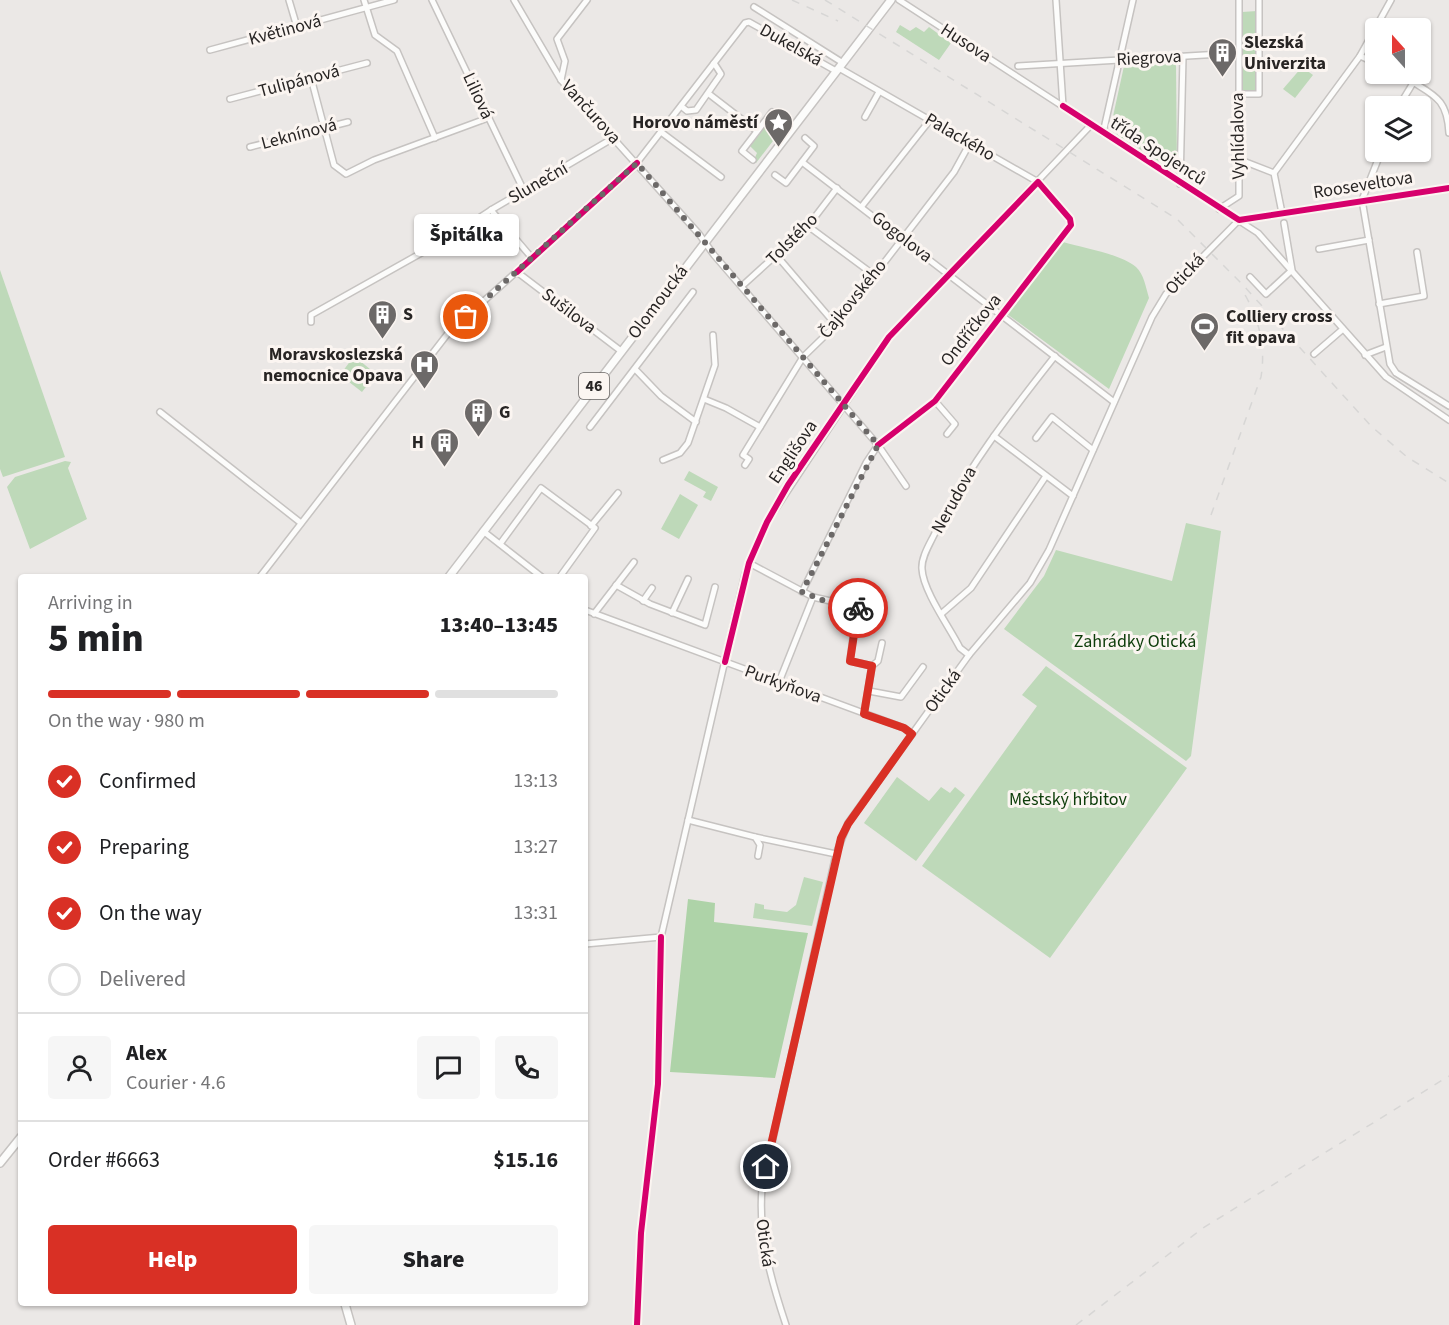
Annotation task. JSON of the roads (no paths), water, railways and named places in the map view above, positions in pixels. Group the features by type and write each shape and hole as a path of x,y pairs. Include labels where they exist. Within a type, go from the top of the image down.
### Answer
{"main road":[{"name":"Olomoucká","path":"451,574 891,0"},
{"path":"2,1157 18,1140"},
{"path":"346,1306 351,1325"}],"street":[{"path":"289,0 297,27"},
{"path":"364,0 375,35 397,51 435,138"},
{"name":"Květinová","path":"210,50 393,0"},
{"name":"Liliová","path":"432,0 524,191"},
{"name":"Vančurova","path":"514,0 561,80 615,137 878,445 906,486"},
{"path":"561,80 566,61 557,39 587,0"},
{"name":"Husova","path":"899,0 1063,106"},
{"path":"1056,0 1063,106"},
{"path":"1103,134 1133,0"},
{"name":"Vyhlídalova","path":"1219,209 1239,196 1239,0"},
{"path":"1238,94 1259,94 1259,0"},
{"path":"1239,220 1282,213 1274,173 1360,56 1391,0"},
{"path":"754,7 839,67"},
{"name":"Dukelská","path":"714,63 744,23 749,22 839,67"},
{"name":"Riegrova","path":"1018,66 1238,53"},
{"path":"1360,56 1365,58"},
{"path":"1180,184 1183,57"},
{"name":"Tulipánová","path":"231,99 367,63"},
{"path":"262,574 449,332 637,163 714,63 722,75 709,94 696,110 687,111 681,106"},
{"name":"Palackého","path":"839,67 1038,182 1070,219"},
{"path":"311,78 334,165 346,174 374,160 488,118"},
{"path":"1414,84 1445,106 1449,133"},
{"path":"865,117 879,92"},
{"path":"709,94 757,131"},
{"name":"třída Spojenců","path":"1063,106 1180,184 1239,220 1266,240 1382,373 1394,384 1449,420"},
{"path":"753,160 742,151 772,112"},
{"path":"862,206 930,120"},
{"name":"Leknínová","path":"250,147 348,122"},
{"name":"Englišova","path":"588,944 661,937 749,563 775,506 889,337 1091,125"},
{"path":"661,132 721,177"},
{"name":"Sluneční","path":"311,322 311,315 448,238 615,137"},
{"path":"775,175 786,183 814,146 805,138"},
{"name":"Čajkovského","path":"745,465 749,459 743,455 802,357 836,326 954,172 970,143"},
{"path":"1238,159 1274,173"},
{"name":"Gogolova","path":"802,162 1114,402"},
{"path":"1377,162 1362,200 1391,366 1396,373 1449,406"},
{"name":"Tolstého","path":"742,286 808,226 837,188"},
{"name":"Rooseveltova","path":"1282,213 1449,188"},
{"path":"491,210 532,258"},
{"name":"Ondříčkova","path":"878,445 935,400 1071,225 1070,219"},
{"name":"Otická","path":"786,1325 768,1271 761,1215 762,1188 836,854 848,824 969,655 1034,577 1073,496 1158,304 1239,220"},
{"path":"1250,277 1266,294 1293,270 1284,223"},
{"path":"808,226 874,275"},
{"path":"1319,249 1369,240"},
{"path":"1379,304 1424,296 1417,252"},
{"path":"777,256 836,326"},
{"name":"Sušilova","path":"517,272 621,351"},
{"path":"590,427 693,292"},
{"path":"1314,354 1343,329"},
{"path":"663,460 684,450 696,422 715,365 713,335"},
{"path":"1365,355 1386,346"},
{"name":"Nerudova","path":"969,655 960,648 941,614 922,570 925,554 948,505 994,436 1055,356"},
{"path":"1382,373 1391,366"},
{"path":"635,369 660,396 696,422"},
{"path":"704,399 726,408 760,428"},
{"path":"935,400 955,424 947,434"},
{"path":"160,412 301,523"},
{"path":"1036,438 1052,417 1093,450"},
{"path":"994,436 1073,496"},
{"path":"802,592 878,445"},
{"path":"941,614 955,604 975,582 1046,476"},
{"path":"500,544 541,488 595,528 562,574"},
{"path":"591,526 618,493"},
{"path":"483,531 538,574"},
{"path":"594,614 634,562"},
{"path":"749,563 813,597 856,607"},
{"path":"672,613 688,579"},
{"path":"616,585 643,601 705,625 715,587"},
{"path":"643,601 652,588"},
{"path":"858,591 850,661 872,666"},
{"path":"779,682 813,597"},
{"name":"Purkyňova","path":"588,611 904,728 912,734"},
{"path":"864,714 872,666 879,661 882,643"},
{"path":"869,691 901,697 923,667"},
{"path":"688,820 836,854"},
{"path":"755,837 760,845 758,856"}],"railway":[{"path":"792,0 838,21"},
{"path":"825,0 1177,219 1243,285 1371,426 1407,457 1449,483"},
{"path":"1211,515 1261,377 1263,354 1260,333 1254,313 1244,293"},
{"path":"1076,1325 1203,1228 1449,1076"}],"place":[{"name":"Slezská Univerzita","path":"1223,78"},
{"name":"Horovo náměstí","path":"779,148"},
{"name":"Špitálka","path":"466,317"},
{"name":"S","path":"382,340"},
{"name":"Colliery cross fit opava","path":"1205,352"},
{"name":"Moravskoslezská nemocnice Opava","path":"424,390"},
{"name":"G","path":"478,438"},
{"name":"H","path":"445,468"}],"park label":[{"name":"Zahrádky Otická","path":"1135,641"},
{"name":"Městský hřbitov","path":"1068,799"}]}
